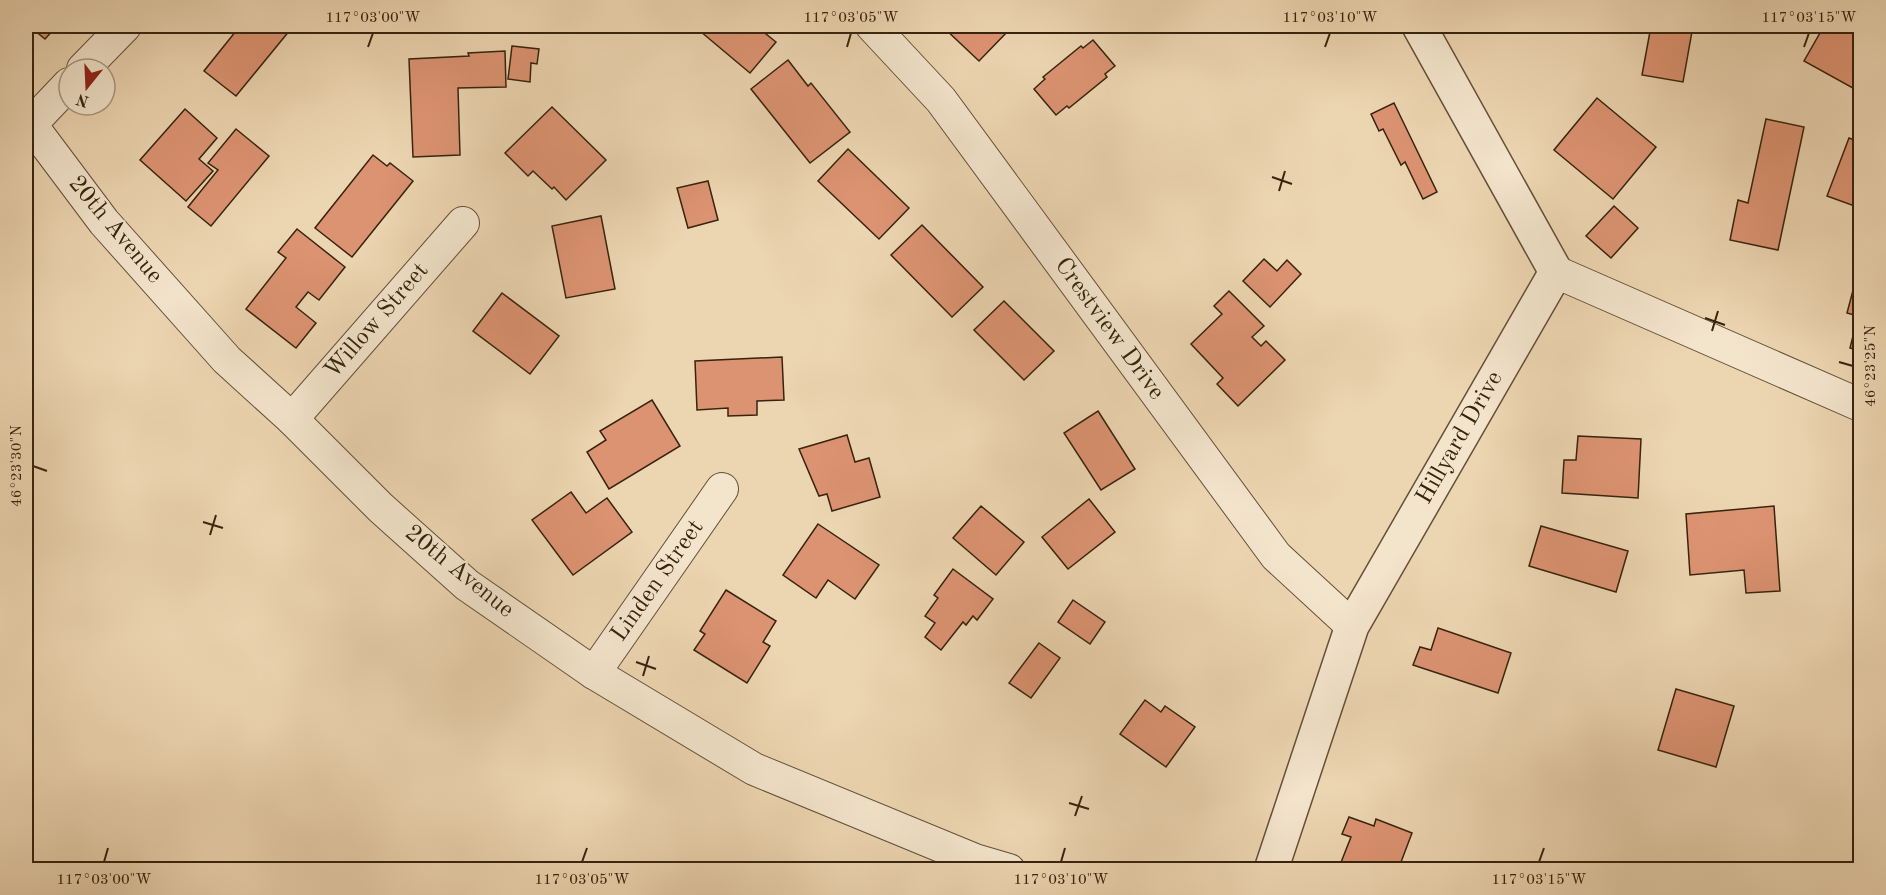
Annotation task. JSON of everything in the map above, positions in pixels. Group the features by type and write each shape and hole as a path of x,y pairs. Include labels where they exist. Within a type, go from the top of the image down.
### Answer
{"street":[{"path":"95,57 125,26"},
{"name":"Crestview Drive","path":"872,26 941,100 1276,556 1352,626"},
{"path":"1419,26 1556,272 1860,405"},
{"path":"28,121 57,95"},
{"name":"20th Avenue","path":"28,121 104,222 227,360 292,419 381,508 467,585 594,673 754,769 975,860 1009,870"},
{"name":"Willow Street","path":"292,419 463,224"},
{"name":"Hillyard Drive","path":"1271,870 1352,626 1556,272"},
{"name":"Linden Street","path":"594,673 722,489"}],"building":[{"path":"29,26 57,26 45,39"},
{"path":"240,26 285,26 290,30 236,96 204,71"},
{"path":"694,26 756,26 776,42 750,73"},
{"path":"942,26 1002,26 1008,31 979,61"},
{"path":"1651,26 1693,26 1683,82 1642,75"},
{"path":"1824,26 1839,26 1860,37 1860,92 1804,61"},
{"path":"1093,40 1115,66 1105,74 1107,77 1069,108 1067,106 1056,115 1034,89 1045,79 1043,77 1081,46 1083,48"},
{"path":"512,46 539,49 537,64 531,63 530,82 508,79"},
{"path":"505,51 506,87 458,88 460,155 413,157 409,59 469,56 468,53"},
{"path":"788,60 808,86 811,83 850,132 810,163 751,89"},
{"path":"1597,98 1656,147 1613,199 1554,150"},
{"path":"1394,103 1437,192 1423,199 1405,162 1401,165 1383,129 1379,131 1371,114"},
{"path":"552,107 606,160 566,200 554,187 552,189 533,171 528,176 505,153"},
{"path":"185,109 217,138 199,159 213,171 186,201 140,160"},
{"path":"1766,119 1804,127 1778,250 1730,240 1738,200 1748,203"},
{"path":"236,129 269,156 211,226 188,207 218,170 208,163"},
{"path":"1849,138 1860,142 1860,208 1827,196"},
{"path":"848,149 909,208 879,239 818,181"},
{"path":"373,155 387,166 390,163 413,181 352,257 315,228"},
{"path":"708,181 718,220 688,228 677,188"},
{"path":"1614,206 1638,228 1611,258 1586,236"},
{"path":"601,216 615,289 566,298 552,226"},
{"path":"922,225 983,287 952,317 891,255"},
{"path":"297,229 345,267 319,300 308,292 296,307 316,323 296,348 246,309 286,258 278,252"},
{"path":"1264,259 1277,271 1287,260 1301,274 1270,307 1243,281"},
{"path":"1860,264 1860,351 1850,348 1858,316 1847,313"},
{"path":"1229,291 1264,326 1252,337 1261,346 1266,341 1285,360 1238,406 1217,384 1223,378 1191,344 1222,314 1214,306"},
{"path":"502,293 559,336 530,374 473,331"},
{"path":"1004,301 1054,351 1024,380 974,330"},
{"path":"782,357 784,400 757,401 757,415 728,416 728,408 697,410 695,361"},
{"path":"652,400 680,446 609,489 587,452 606,440 600,431"},
{"path":"1098,411 1135,469 1101,490 1064,433"},
{"path":"847,435 855,462 869,458 880,497 832,511 827,494 819,496 799,449"},
{"path":"1578,436 1641,439 1638,498 1562,493 1564,460 1576,460"},
{"path":"571,492 586,513 607,498 632,532 573,575 532,520"},
{"path":"1089,499 1115,532 1068,569 1042,537"},
{"path":"981,506 1024,542 996,575 953,538"},
{"path":"1774,506 1780,591 1746,593 1744,570 1690,575 1686,514"},
{"path":"818,524 879,565 855,599 828,580 816,598 783,575"},
{"path":"1541,526 1628,551 1616,592 1529,566"},
{"path":"953,569 993,599 977,620 973,616 966,625 963,622 941,650 925,637 935,623 925,616 938,598 934,595"},
{"path":"726,590 776,621 763,642 770,646 747,683 694,650 705,634 700,631"},
{"path":"1073,600 1105,622 1090,644 1058,622"},
{"path":"1438,628 1511,653 1498,693 1413,665 1420,647 1431,650"},
{"path":"1039,643 1060,658 1031,698 1009,683"},
{"path":"1676,689 1734,706 1716,767 1658,750"},
{"path":"1145,700 1161,712 1165,706 1195,727 1166,767 1120,734"},
{"path":"1349,817 1374,826 1376,819 1412,833 1398,870 1338,870 1351,837 1342,834"}]}
